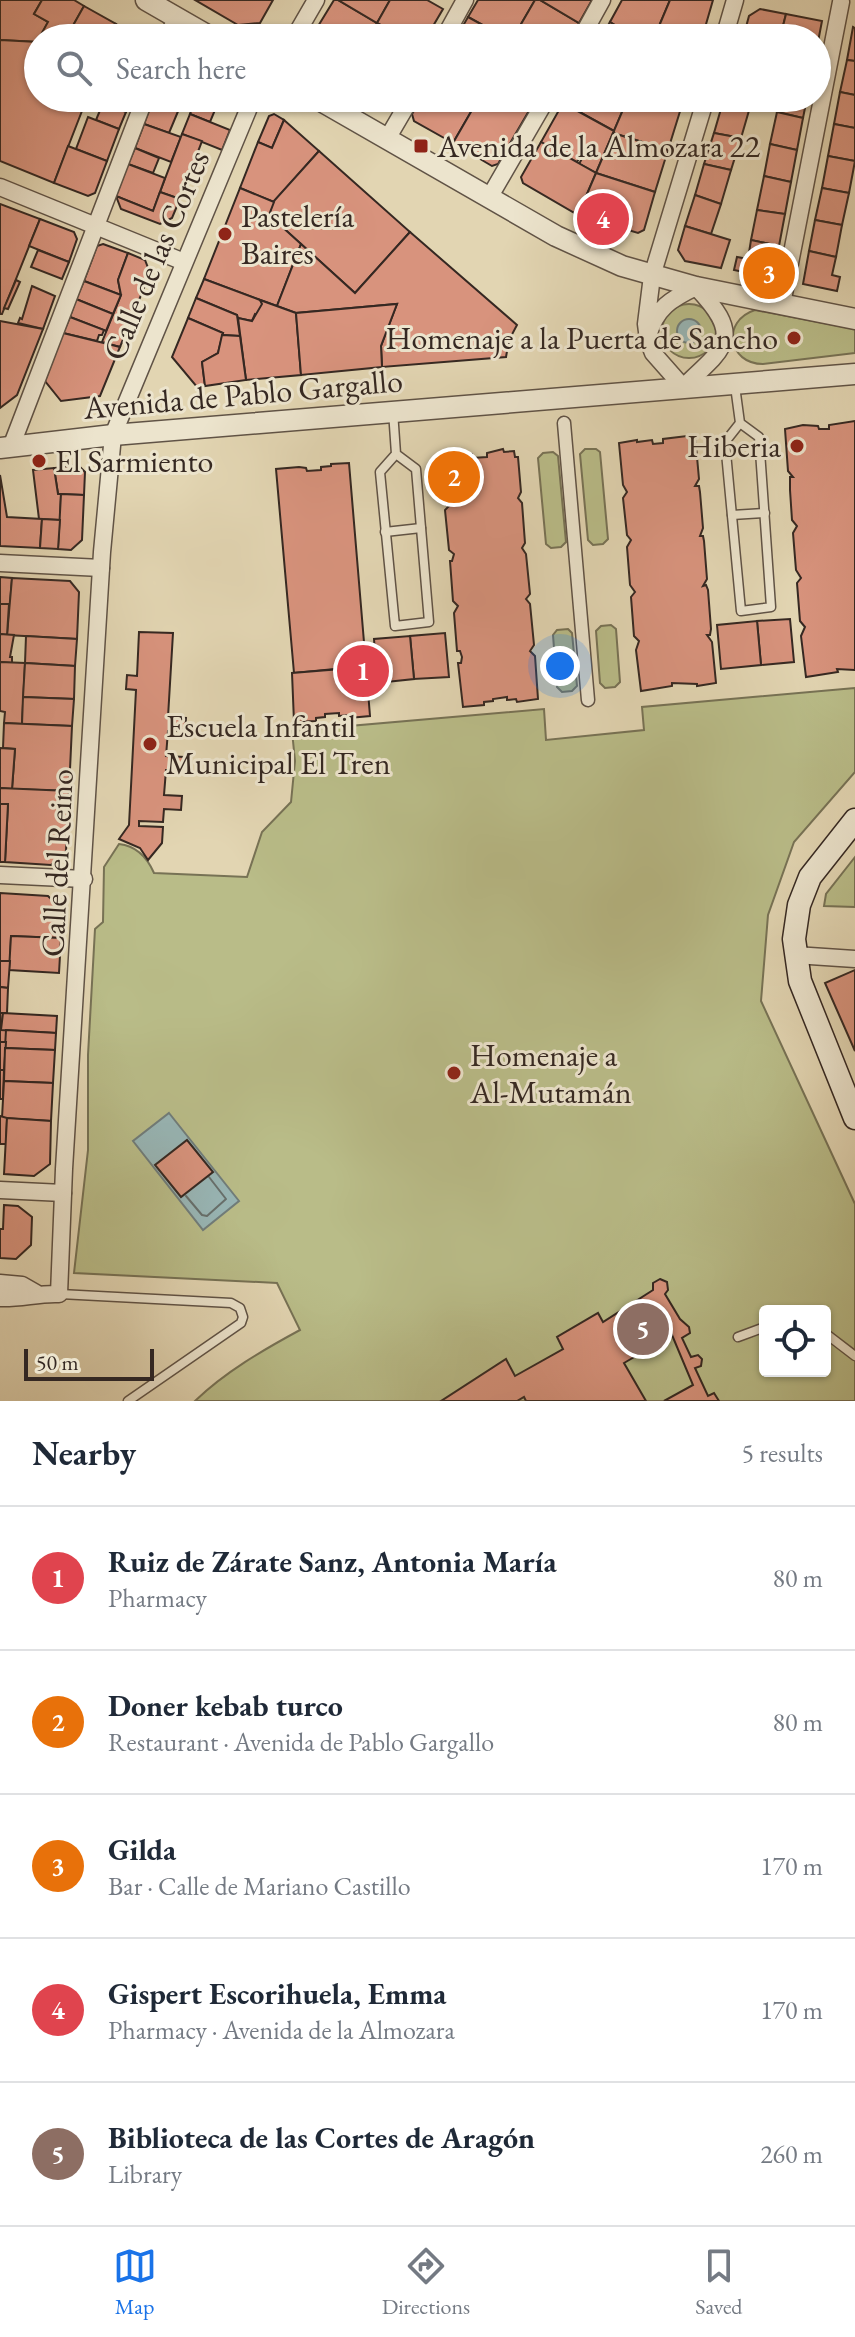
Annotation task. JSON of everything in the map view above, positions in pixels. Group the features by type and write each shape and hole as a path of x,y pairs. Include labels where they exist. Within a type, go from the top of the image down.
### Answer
{"main road":[{"path":"855,820 818,863 803,892 796,923 795,955 806,997 855,1118"}],"street":[{"path":"146,0 188,24"},
{"path":"302,24 316,0"},
{"path":"452,24 465,0"},
{"path":"589,24 602,0"},
{"path":"728,24 735,0"},
{"path":"831,61 843,2"},
{"path":"173,24 176,17"},
{"path":"6,448 140,112"},
{"name":"Calle de las Cortes","path":"113,435 247,112"},
{"path":"340,112 580,248 652,276 855,319"},
{"path":"387,139 403,112"},
{"path":"489,198 539,112"},
{"path":"696,287 723,320 725,338 719,354 683,387 656,358 648,336 646,311 652,276 702,112"},
{"path":"782,304 821,112"},
{"path":"0,187 184,262"},
{"path":"648,336 661,307 696,287"},
{"name":"Avenida de Pablo Gargallo","path":"6,448 113,435 855,374"},
{"path":"564,423 588,700"},
{"name":"Calle del Reino","path":"59,1294 101,568 113,435"},
{"path":"0,563 101,568"},
{"path":"0,875 84,879"},
{"path":"795,955 855,959"},
{"path":"0,1190 63,1193"},
{"path":"0,1283 22,1285 36,1293"},
{"path":"0,1298 22,1299 36,1293 59,1294"}],"lane":[{"path":"735,383 740,423 725,442 741,611 771,607 759,437 740,423"},
{"path":"393,411 396,454 380,472 395,626 429,622 416,469 396,454"},
{"path":"732,515 765,513"},
{"path":"385,532 421,528"},
{"path":"59,1294 231,1303 240,1308 241,1323 128,1401"},
{"path":"738,1337 759,1329"},
{"path":"831,1338 854,1356"}],"green space":[{"path":"689,304 708,312 716,331 708,350 689,358 670,350 662,331 670,312"},
{"path":"755,310 855,329 855,353 763,364 751,362 736,350 733,332 744,315"},
{"path":"585,449 600,452 608,539 603,544 593,545 588,540 580,454"},
{"path":"553,452 558,456 566,542 561,547 551,548 546,544 538,458 543,453"},
{"path":"611,625 616,629 620,682 615,687 605,688 600,683 596,631 601,626"},
{"path":"568,629 572,633 577,686 572,691 562,692 557,687 553,635 557,630"},
{"path":"855,688 855,772 794,842 768,915 761,1001 855,1204 855,1401 195,1401 232,1371 300,1330 277,1283 74,1273 88,1150 88,1055 95,929 103,922 104,867 119,844 141,853 154,873 247,877 262,832 291,802 295,761 292,731 544,709 546,740 644,730 642,707"},
{"path":"855,857 855,907 824,906 826,894"}],"water":[{"path":"689,319 698,322 701,331 698,340 689,343 680,340 677,331 680,322"},
{"path":"169,1113 239,1201 203,1230 133,1141"}],"building":[{"path":"0,0 42,0 34,14 47,24 24,24 24,41 0,40"},
{"path":"42,0 74,0 84,6 74,24 47,24 34,14"},
{"path":"195,0 273,0 260,23 236,24"},
{"path":"334,0 377,23 376,24 319,24"},
{"path":"338,0 390,0 377,23"},
{"path":"390,0 427,0 443,9 434,24 377,23"},
{"path":"478,0 535,0 521,24 481,24 468,17"},
{"path":"535,0 579,23 578,24 521,24"},
{"path":"540,0 592,0 579,23"},
{"path":"622,0 670,0 660,24 610,22"},
{"path":"670,0 713,0 706,24 660,24"},
{"path":"84,6 116,24 74,24"},
{"path":"760,9 786,14 784,24 747,24 749,16"},
{"path":"786,14 822,21 821,24 784,24"},
{"path":"468,17 481,24 464,24"},
{"path":"855,28 855,61 847,60"},
{"path":"0,40 24,41 24,112 82,112 54,183 0,161"},
{"path":"847,60 855,61 855,95 840,92"},
{"path":"840,92 855,95 855,128 834,124"},
{"path":"99,112 126,112 119,129 96,120"},
{"path":"148,112 178,112 169,133 144,124"},
{"path":"191,112 214,112 210,122"},
{"path":"471,112 453,143 414,121 412,114"},
{"path":"471,112 528,112 498,164 492,166 453,143"},
{"path":"558,112 579,112 614,131 596,173 579,164 585,153 577,162 541,142"},
{"path":"579,112 622,112 614,131"},
{"path":"622,112 680,112 668,150 613,133"},
{"path":"720,112 749,112 741,138 714,133"},
{"path":"777,112 804,112 803,118"},
{"path":"777,112 803,118 797,150 770,144"},
{"path":"190,114 230,130 222,150 182,134"},
{"path":"274,114 284,120 272,148 258,142 269,116"},
{"path":"88,117 119,129 107,161 76,149"},
{"path":"284,120 319,151 274,202 240,188 258,142 272,148"},
{"path":"144,124 181,137 171,162 135,148"},
{"path":"834,124 855,128 855,161 828,156"},
{"path":"613,133 668,150 655,192 596,173"},
{"path":"714,133 741,138 731,170 704,164"},
{"path":"182,134 202,141 180,199 160,192"},
{"path":"541,142 596,173 578,215 523,183 521,177"},
{"path":"770,144 797,150 791,182 764,176"},
{"path":"68,146 107,161 95,193 88,196 54,183"},
{"path":"135,148 159,158 153,173 128,164"},
{"path":"319,151 410,232 355,293 269,215 273,202"},
{"path":"828,156 855,161 849,193 822,188"},
{"path":"128,164 165,178 153,211 116,196"},
{"path":"704,164 731,170 721,204 695,195"},
{"path":"596,173 655,192 644,230 638,233 578,215"},
{"path":"764,176 791,182 785,214 757,210"},
{"path":"240,188 274,202 269,215 301,244 277,306 204,279"},
{"path":"822,188 849,193 842,225 815,220"},
{"path":"160,192 180,199 172,218 160,224 121,209 116,196 153,211"},
{"path":"695,195 721,204 711,234 685,226"},
{"path":"0,204 40,219 2,314 0,314"},
{"path":"757,210 785,214 779,246 751,240"},
{"path":"40,219 74,232 77,239 69,262 29,246"},
{"path":"815,220 842,225 836,257 809,251"},
{"path":"685,226 730,240 721,268 685,261 678,250"},
{"path":"410,232 517,325 509,340 506,357 382,367 381,346 397,304 296,313 277,306 301,244 355,293"},
{"path":"751,240 779,246 772,278 734,270 737,257 748,259"},
{"path":"103,244 128,253 118,280 121,295 84,281 97,246"},
{"path":"38,250 69,262 62,279 31,267"},
{"path":"809,251 836,257 832,275 840,277 837,291 803,284"},
{"path":"128,253 145,260 150,273 120,347 102,342 121,295 118,280"},
{"path":"204,279 260,300 263,303 258,315 255,314 252,321 238,318 196,298"},
{"path":"16,280 20,282 8,309 4,308"},
{"path":"84,281 121,295 113,314 76,299"},
{"path":"32,286 55,296 43,329 18,323"},
{"path":"196,298 237,315 240,336 222,335 188,318"},
{"path":"76,299 113,314 106,331 70,317"},
{"path":"260,300 296,313 301,375 246,380 238,318 252,321 262,304"},
{"path":"397,304 381,346 382,367 301,375 296,313"},
{"path":"70,317 104,330 102,335 97,341 63,333"},
{"path":"188,318 223,333 218,353 202,362 205,386 197,387 172,357"},
{"path":"0,321 43,329 17,395 0,408"},
{"path":"63,333 120,347 100,396 61,401 45,381"},
{"path":"222,335 240,336 246,380 205,386 202,362 218,353"},
{"path":"855,421 855,670 837,669 838,672 806,677 801,636 805,627 800,621 797,583 801,578 796,570 793,533 797,526 792,520 790,490 790,477 793,477 788,471 785,429 803,425 829,429 829,425"},
{"path":"695,435 699,479 695,486 699,486 700,492 703,528 700,536 704,541 707,579 703,586 706,585 708,590 711,629 710,635 707,635 712,642 716,683 697,686 672,683 672,686 641,691 636,650 639,641 634,636 631,597 635,592 630,585 627,547 631,540 627,535 623,498 627,492 623,485 619,443 652,440 653,444 663,443 663,439"},
{"path":"503,449 504,452 514,451 515,457 518,457 521,492 518,498 522,503 525,543 522,548 526,554 530,594 526,599 530,604 534,645 530,651 535,656 538,699 517,702 516,699 507,700 507,697 484,702 484,705 463,707 458,663 461,663 462,657 457,651 454,613 458,606 453,601 450,561 454,554 449,550 445,510 450,505 446,505 441,456 463,452 463,455 472,454 472,458 487,457 487,453"},
{"path":"349,463 366,666 294,673 276,469 299,467 307,471 321,470 321,467 331,464"},
{"path":"78,465 85,472 84,495 58,494 54,468"},
{"path":"54,468 58,494 61,494 60,520 39,519 33,470"},
{"path":"0,475 7,517 42,519 40,548 0,546"},
{"path":"61,494 84,495 82,540 71,550 58,549"},
{"path":"42,519 60,520 58,549 40,548"},
{"path":"0,577 12,578 10,604 0,604"},
{"path":"12,578 70,581 79,592 77,639 7,635"},
{"path":"0,604 9,604 7,635 0,634"},
{"path":"790,619 794,662 761,665 757,621"},
{"path":"757,621 761,665 721,669 717,625"},
{"name":"Escuela Infantil Municipal El Tren","path":"139,632 173,633 168,717 186,718 185,731 168,731 166,756 184,757 183,771 166,770 164,795 182,796 181,810 164,809 163,822 139,821 139,826 163,827 162,843 148,860 140,848 119,839 129,825 136,690 126,689 127,675 137,676"},
{"path":"445,633 449,677 414,679 410,636"},
{"path":"0,634 14,635 10,657 12,663 0,662"},
{"path":"26,636 77,639 75,666 25,663"},
{"path":"410,636 414,679 377,683 374,639"},
{"path":"0,662 25,663 22,724 4,723 5,712 0,711"},
{"path":"25,663 75,666 74,699 23,697"},
{"path":"366,667 370,716 349,718 349,715 339,716 339,713 325,714 316,721 294,722 292,673"},
{"path":"23,697 74,699 72,726 22,724"},
{"path":"4,723 72,726 69,791 12,789 15,749 3,748"},
{"path":"0,748 15,749 12,789 0,788"},
{"path":"0,788 69,791 66,851 51,865 5,862 8,804 0,804"},
{"path":"0,804 8,804 5,862 0,862"},
{"path":"0,893 48,896 63,911 61,938 11,936 10,961 0,961"},
{"path":"11,936 61,938 59,973 9,970"},
{"path":"0,961 10,961 8,988 0,987"},
{"path":"855,970 855,1051 825,983"},
{"path":"0,987 8,988 7,1013 0,1013"},
{"path":"0,1013 3,1013 1,1030 6,1030 6,1042 0,1042"},
{"path":"3,1013 57,1016 56,1033 1,1030"},
{"path":"6,1030 56,1033 55,1050 5,1048"},
{"path":"0,1042 6,1042 4,1070 0,1070"},
{"path":"5,1048 55,1050 53,1083 4,1081"},
{"path":"0,1070 4,1070 3,1099 0,1099"},
{"path":"4,1081 53,1083 51,1121 2,1118"},
{"path":"0,1116 7,1118 6,1144 0,1144"},
{"path":"7,1118 51,1121 50,1164 34,1176 4,1174"},
{"path":"187,1140 213,1172 181,1197 155,1165"},
{"path":"4,1205 18,1206 32,1217 31,1245 16,1259 0,1258"},
{"path":"660,1279 667,1282 665,1294 680,1319 689,1327 690,1333 682,1338 691,1357 698,1355 702,1359 701,1366 695,1368 708,1396 714,1393 719,1401 664,1401 693,1385 672,1335 624,1363 646,1401 526,1401 524,1397 517,1401 441,1401 506,1359 515,1376 563,1349 557,1337 598,1313 603,1322 653,1290 653,1283"}],"place":[{"name":"Avenida de la Almozara 22","path":"421,146"},
{"name":"Gispert Escorihuela, Emma","path":"603,219"},
{"name":"Pastelería Baires","path":"225,234"},
{"name":"Gilda","path":"769,273"},
{"name":"Homenaje a la Puerta de Sancho","path":"794,338"},
{"name":"Hiberia","path":"797,446"},
{"name":"El Sarmiento","path":"39,461"},
{"name":"Doner kebab turco","path":"454,477"},
{"name":"Ruiz de Zárate Sanz, Antonia María","path":"363,671"},
{"name":"Escuela Infantil Municipal El Tren","path":"150,744"},
{"name":"Homenaje a Al-Mutamán","path":"454,1073"},
{"name":"Biblioteca de las Cortes de Aragón","path":"643,1329"}]}
